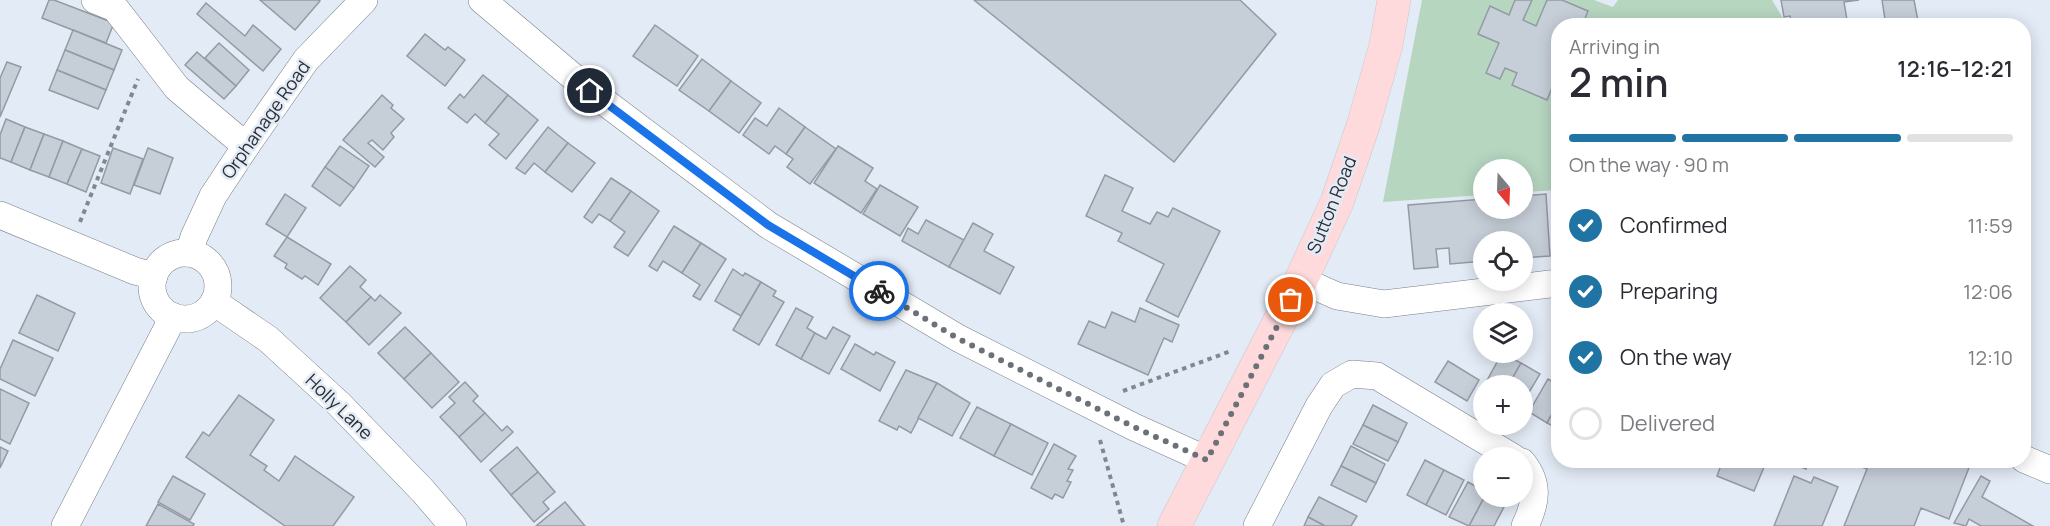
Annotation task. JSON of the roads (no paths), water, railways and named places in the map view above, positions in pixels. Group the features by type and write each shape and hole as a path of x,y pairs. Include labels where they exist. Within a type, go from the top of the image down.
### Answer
{"main road":[{"name":"Sutton Road","path":"1174,526 1301,280 1337,202 1364,123 1386,45 1394,0"}],"street":[{"path":"95,0 115,8 177,88 246,146"},
{"name":"Orphanage Road","path":"189,253 213,196 246,146 306,60 364,0"},
{"path":"482,0 590,91 768,225 957,338 1134,427 1207,460"},
{"path":"0,215 135,271 154,276"},
{"path":"189,253 201,257 214,269 218,279 218,291 208,310 191,318 172,316 159,306 154,296 152,287 154,276 164,261 189,253"},
{"path":"1301,280 1337,296 1384,304 1551,284"},
{"name":"Holly Lane","path":"214,302 268,339 331,397 423,491 453,526"},
{"path":"65,526 172,316"},
{"path":"1257,526 1319,406 1333,385 1352,374 1377,376 1496,447"},
{"path":"2031,462 2050,470"},
{"path":"1525,526 1535,506 1533,482"}]}
